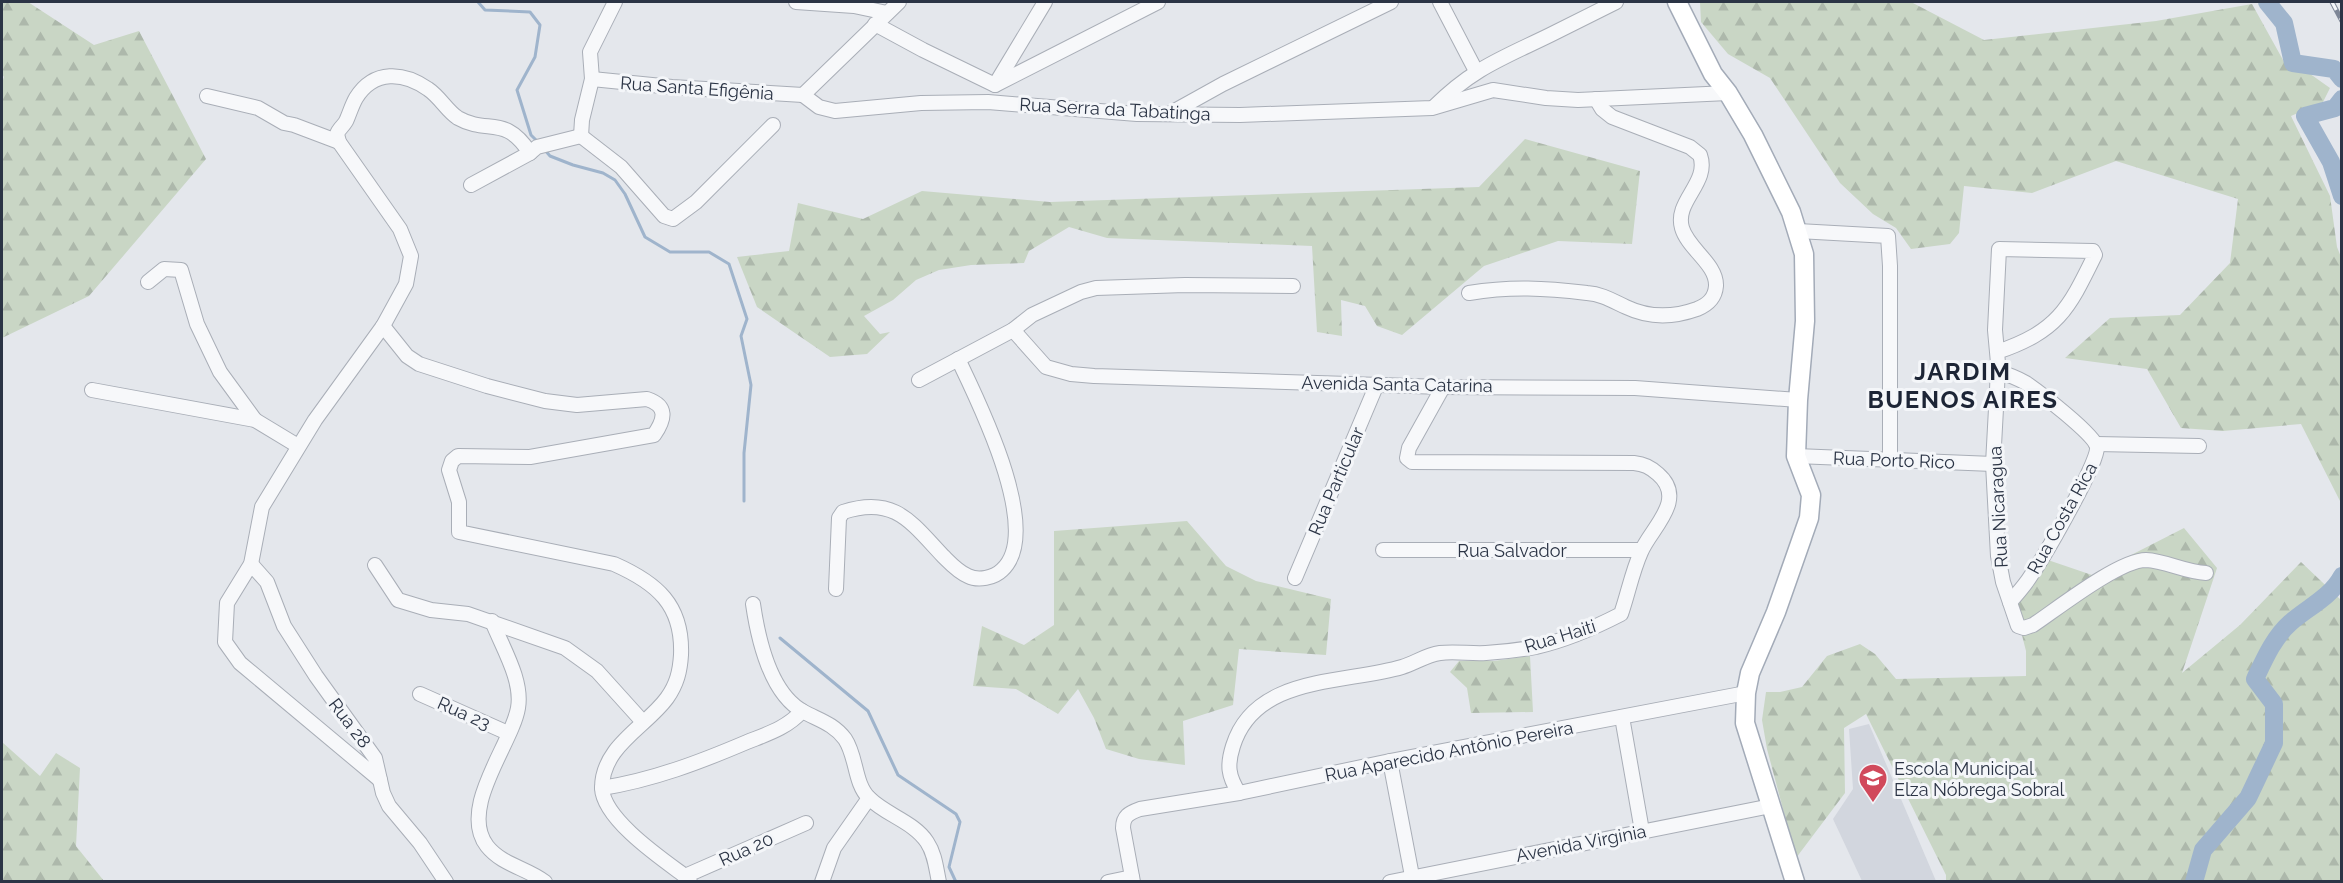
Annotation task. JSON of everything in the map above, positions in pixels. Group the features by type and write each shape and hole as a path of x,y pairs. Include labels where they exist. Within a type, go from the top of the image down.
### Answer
{"main road":[{"path":"1677,2 1713,74 1728,93 1753,135 1791,213 1804,254 1805,311 1796,456 1811,495 1809,518 1776,612 1750,674 1746,693 1745,723 1795,882"}],"street":[{"path":"581,136 582,120 592,79 590,52 615,2"},
{"path":"796,2 854,6 887,13"},
{"path":"802,95 898,2"},
{"path":"995,85 1158,2"},
{"path":"1167,115 1223,84 1391,2"},
{"path":"1440,2 1476,71"},
{"path":"1432,108 1455,87 1494,60 1616,2"},
{"path":"988,102 1040,3"},
{"path":"875,24 932,55 995,85"},
{"path":"380,780 240,663 225,642 227,603 251,564 262,507 298,446 384,326 406,284 411,256 400,229 339,142 338,132 346,122 356,97 377,78 393,75 404,77 427,88 440,98 457,117 511,131 539,147"},
{"name":"Rua Santa Efigênia","path":"592,79 672,87 802,95"},
{"name":"Rua Serra da Tabatinga","path":"802,95 819,107 842,112 921,103 988,102 1107,112 1240,115 1432,108 1493,90 1546,99 1728,93"},
{"path":"207,96 258,108 284,123 339,142"},
{"path":"1469,293 1517,287 1590,293 1603,296 1637,312 1660,316 1690,311 1712,300 1716,287 1712,271 1685,234 1682,226 1682,214 1701,175 1700,155 1690,147 1612,117 1602,109 1596,99"},
{"path":"581,136 621,167 666,218 673,219 687,210 773,125"},
{"path":"471,185 539,147 581,136"},
{"path":"1798,231 1888,236 1890,460"},
{"name":"Rua Nicaragua","path":"1997,352 2031,338 2053,323 2069,305 2095,255 2092,251 1999,249 1993,464 1998,556 2017,624 2027,628 2101,580 2138,561 2152,561 2206,573"},
{"path":"148,282 164,269 172,267 182,270 197,324 220,372 255,420"},
{"path":"919,381 1013,330 1032,315 1070,297 1096,288 1185,285 1293,286"},
{"path":"384,326 407,356 419,364 487,386 545,401 577,405 647,399 657,403 662,411 662,423 654,435 530,457 458,456 452,460 449,470 459,502 459,532 614,564 653,587 676,612 681,643 677,681 662,704 626,737 614,754 605,773 602,788 607,804 624,825 641,843 687,879"},
{"name":"Avenida Santa Catarina","path":"1013,330 1046,367 1071,374 1443,387 1635,388 1798,400"},
{"path":"836,589 839,518 843,512 862,508 878,506 896,512 948,562 968,576 980,579 998,575 1009,562 1013,551 1015,525 1009,481 958,359"},
{"name":"Rua Costa Rica","path":"1996,371 2012,376 2037,391 2092,436 2096,444 2095,460 2086,478 2032,574 2010,602"},
{"name":"Rua Particular","path":"1294,578 1377,384"},
{"name":"Rua Haiti","path":"1239,793 1230,779 1228,768 1239,730 1251,714 1282,692 1402,667 1439,653 1486,653 1519,649 1587,632 1621,614 1641,550 1659,525 1668,505 1665,483 1661,477 1645,464 1416,463 1407,458 1409,448 1443,387"},
{"path":"92,390 255,420 298,446"},
{"path":"2096,444 2199,446"},
{"name":"Rua Porto Rico","path":"1796,456 1993,464"},
{"name":"Rua Salvador","path":"1383,550 1641,550"},
{"name":"Rua 28","path":"251,564 267,582 284,626 316,676 375,758 383,793 389,806 420,843 446,882"},
{"path":"375,565 398,600 432,610 468,614 492,621 554,642 577,655 597,671 642,722"},
{"path":"753,604 761,643 773,676 785,696 802,711 830,724 846,741 862,786 869,798 926,840 932,852 939,882"},
{"path":"492,621 517,686 518,708 484,790 480,813 481,833 487,846 498,857 545,882"},
{"name":"Rua Aparecido Antônio Pereira","path":"1133,879 1123,820 1131,812 1239,793 1390,761 1746,693"},
{"name":"Rua 23","path":"420,694 508,733"},
{"path":"602,788 647,779 725,752 785,726 802,711"},
{"path":"1622,717 1641,831"},
{"path":"1390,761 1412,876"},
{"path":"822,882 834,848 869,798"},
{"name":"Avenida Virginia","path":"1390,882 1772,806"},
{"name":"Rua 20","path":"687,879 806,823"},
{"path":"1108,882 1133,879"}],"shaded area":[{"name":"Escola Municipal Elza Nóbrega Sobral","path":"1869,724 1936,881 1862,881 1833,819 1853,789 1849,729"}],"green space":[{"path":"2,2 28,2 94,45 139,31 206,159 89,296 2,338 2,82 4,77 2,74"},
{"path":"1700,2 1911,2 1984,40 2156,21 2252,4 2288,69 2306,71 2330,88 2323,102 2291,116 2330,196 2337,247 2341,257 2341,503 2301,424 2223,431 2181,428 2147,369 2065,358 2110,318 2180,315 2230,263 2238,199 2116,161 2032,193 1964,186 1959,233 1950,244 1911,249 1896,228 1873,214 1840,183 1770,78 1728,54 1701,22"},
{"path":"1525,139 1640,171 1632,244 1558,241 1484,266 1402,335 1377,326 1365,306 1341,300 1342,336 1317,332 1312,246 1107,238 1069,227 1029,251 1024,263 971,265 939,270 916,280 893,300 864,316 880,334 890,332 867,354 830,357 757,307 737,257 789,251 798,203 863,219 922,191 1050,202 1479,187"},
{"path":"1187,521 1226,566 1256,581 1331,599 1326,655 1239,649 1233,705 1183,721 1185,765 1139,759 1106,749 1094,718 1078,689 1058,714 1016,689 973,686 982,626 1024,645 1054,625 1054,531"},
{"path":"2184,528 2217,568 2182,673 2240,625 2301,562 2341,600 2341,881 1946,881 1946,875 1866,714 1844,728 1845,793 1796,858 1767,749 1762,720 1766,692 1780,692 1802,687 1827,656 1860,644 1875,654 1896,679 2026,676 2026,651 2013,600 2045,559 2092,575"},
{"path":"1530,656 1533,712 1471,713 1467,688 1450,672 1459,661 1494,661"},
{"path":"2,742 40,776 56,753 80,768 76,846 104,881 2,881"}],"waterway":[{"path":"478,2 485,10 530,12 540,25 535,57 517,90 531,135 538,142"},
{"path":"2267,2 2284,23 2293,63 2334,69 2342,79"},
{"path":"2342,99 2335,108 2305,116 2331,162 2342,196"},
{"path":"544,149 550,156 603,173 615,180 625,194 645,237 670,252 709,252 729,264 747,319 741,336 751,385 744,453 744,501"},
{"path":"2194,882 2203,850 2248,798 2274,743 2274,704 2255,679 2262,664 2284,629 2325,596 2342,576"},
{"path":"780,638 868,711 898,775 956,814 960,822 949,867 956,882"}],"railway":[{"path":"2332,2 2342,21"}],"place":[{"name":"Escola Municipal Elza Nóbrega Sobral","path":"1873,804"}],"district":[{"name":"JARDIM BUENOS AIRES","path":"1963,385"}]}
